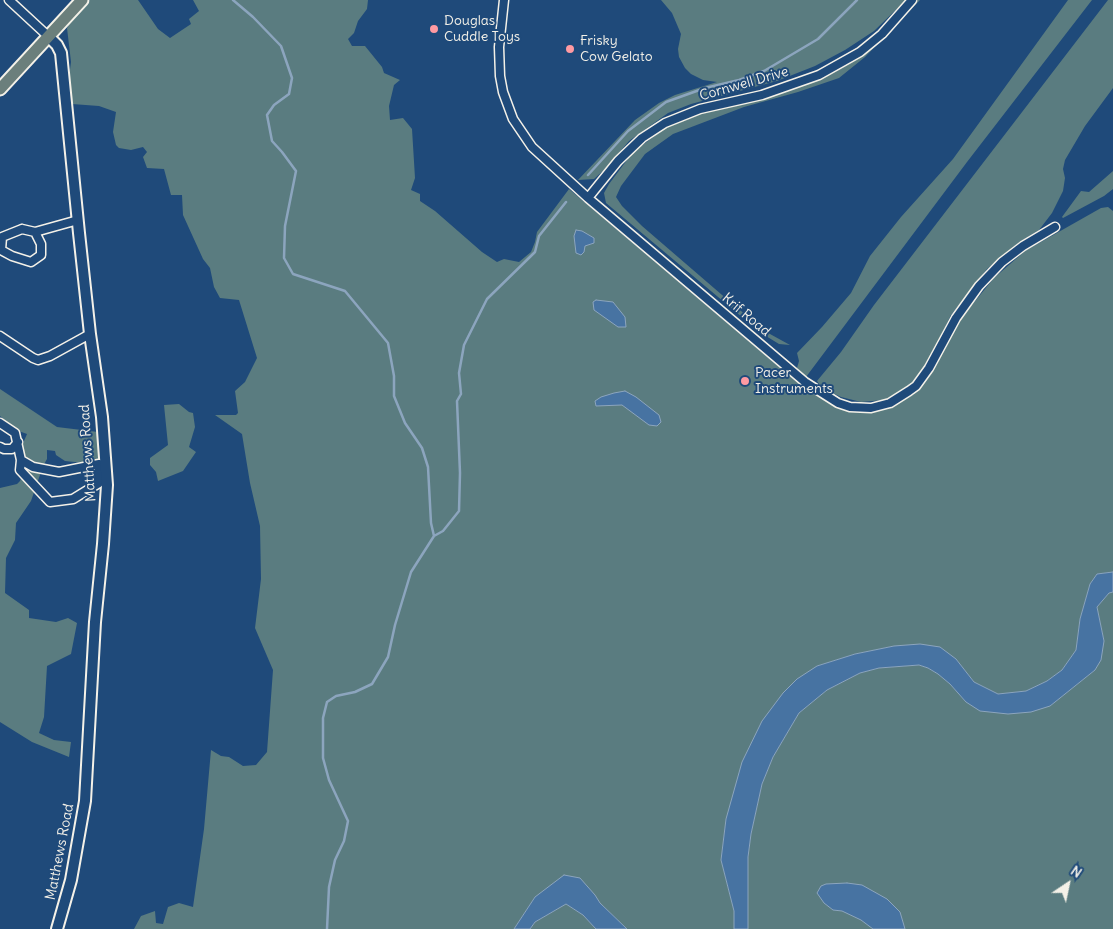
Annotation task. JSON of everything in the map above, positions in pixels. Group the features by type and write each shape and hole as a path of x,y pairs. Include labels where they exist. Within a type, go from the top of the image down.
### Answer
{"main road":[{"path":"0,89 82,0"}],"street":[{"path":"9,0 49,37"},
{"name":"Krif Road","path":"504,0 498,55 503,92 513,119 539,155 806,382 838,403 871,408 890,403 916,386 932,362 956,318 979,286 1002,262 1037,237 1055,227"},
{"name":"Cornwell Drive","path":"588,198 624,155 642,138 665,124 700,109 762,95 819,74 860,52 882,34 912,0"},
{"name":"Matthews Road","path":"49,37 61,53 90,334 102,417 107,485 104,544 95,622 84,801 71,880 57,929"},
{"path":"35,232 42,244 41,255 31,262 1,250 2,237 22,229 35,232 78,220"},
{"path":"0,336 32,358 38,360 50,356 90,334"},
{"path":"0,423 15,433 21,460 20,470 50,502 73,499 99,482 99,464 59,472 33,467 21,460"},
{"path":"0,447 12,449 18,442"}],"green space":[{"path":"90,0 138,0 158,29 170,38 191,24 189,19 199,11 193,0 368,0 367,9 358,21 354,33 348,39 352,46 365,46 382,67 384,73 400,80 394,85 389,106 390,120 403,118 412,129 415,178 411,190 420,194 420,201 497,262 504,259 519,262 531,252 537,232 569,189 799,384 800,390 805,385 821,397 853,411 874,411 890,408 914,394 929,375 962,317 994,278 1025,251 1101,208 1108,207 1113,211 1113,572 1097,574 1090,584 1080,619 1076,650 1062,670 1047,681 1026,691 998,694 974,682 956,659 894,646 855,654 817,666 726,819 721,860 734,911 734,929 627,929 600,903 589,888 535,897 514,929 134,929 141,916 155,911 156,923 163,924 168,907 179,903 193,907 204,829 211,750 221,756 229,757 243,766 256,765 267,752 273,670 255,628 261,579 260,526 250,483 242,434 215,415 236,415 238,413 235,391 245,382 257,358 239,300 220,298 214,287 210,268 203,259 183,215 182,195 171,195 164,169 147,168 143,157 147,152 143,147 131,150 119,148 116,145 113,132 116,112 99,106 72,104 68,85 71,62 67,28 73,18"},
{"path":"661,0 906,0 874,31 845,50 815,66 777,81 691,104 668,113 629,141 594,179 578,180 635,120 659,103 675,95 717,82 703,80 691,74 685,68 679,57 678,49 681,34 672,13"},
{"path":"920,0 865,57 839,78 744,107 673,134 645,154 621,186 616,197 622,206 642,226 736,307 770,334 790,345 779,344 761,333 606,203 604,193 633,152 668,126 701,113 816,77 890,28"},
{"path":"1068,0 1092,0 967,162 806,377 797,368 799,361 797,353 851,293 870,256 901,217 953,159"},
{"path":"1108,0 1113,0 1113,88 1085,126 1065,160 1063,191 1052,213 1039,230 1021,241 987,269 951,315 918,378 906,390 884,400 861,402 841,397 822,388 817,381"},
{"path":"1113,171 1113,189 1104,196 1062,217 1081,191 1089,192"},
{"path":"0,389 57,427 98,432 101,459 84,463 65,461 56,455 55,451 47,450 47,459 43,466 26,460 21,448 27,434 16,430 0,416"},
{"path":"179,404 193,413 195,427 189,447 196,452 183,471 158,481 156,472 150,465 150,458 168,445 164,405"},
{"path":"25,467 41,472 31,501 16,523 15,540 6,558 5,593 29,610 29,618 56,622 68,618 77,623 71,654 47,666 44,717 39,733 54,740 71,742 69,757 32,742 0,722 0,488 17,484"},
{"path":"1113,592 1113,929 748,929 748,857 762,784 773,757 799,713 827,690 860,673 879,668 919,665 938,674 966,702 1050,706 1095,670 1104,641 1097,607 1109,593"},
{"path":"566,904 583,915 596,929 530,929 535,922"}],"water":[{"path":"576,230 582,231 594,238 594,243 585,246 584,252 581,255 576,253 574,236"},
{"path":"596,300 613,302 625,317 626,327 618,327 594,310 593,302"},
{"path":"625,391 659,415 661,422 657,426 649,425 622,405 596,406 595,401 601,397"},
{"path":"1113,572 1113,592 1109,593 1097,607 1104,641 1101,660 1095,670 1050,706 1031,712 1008,714 980,711 966,702 938,674 919,665 879,668 860,673 827,690 799,713 773,757 762,784 748,857 748,929 734,929 734,911 721,860 726,819 742,762 762,721 783,693 797,679 817,666 855,654 894,646 920,644 940,647 956,659 974,682 998,694 1026,691 1047,681 1062,670 1076,650 1080,619 1090,584 1097,574"},
{"path":"564,875 580,878 600,903 627,929 596,929 583,915 566,904 535,922 530,929 514,929 535,897"},
{"path":"847,883 862,885 887,899 900,912 905,929 873,929 861,920 842,911 833,910 824,903 817,893 821,886 826,884"}],"waterway":[{"path":"233,0 253,17 281,46 292,78 289,94 274,105 267,115 272,141 296,171 285,226 284,258 293,274 345,291 388,343 394,376 394,396 405,423 422,448 428,467 431,523 434,536 411,572 395,625 388,657 372,684 355,692 336,696 327,702 323,718 323,758 329,780 348,821 344,841 335,860 329,887 327,929"},
{"path":"588,175 628,131 666,102 705,88 739,80 764,71 818,39 857,0"},
{"path":"434,536 443,531 459,511 460,473 457,401 461,394 459,373 464,345 487,299 535,252 539,236 566,202"}],"place":[{"name":"Douglas Cuddle Toys","path":"434,29"},
{"name":"Frisky Cow Gelato","path":"570,49"},
{"name":"Pacer Instruments","path":"745,381"}]}
